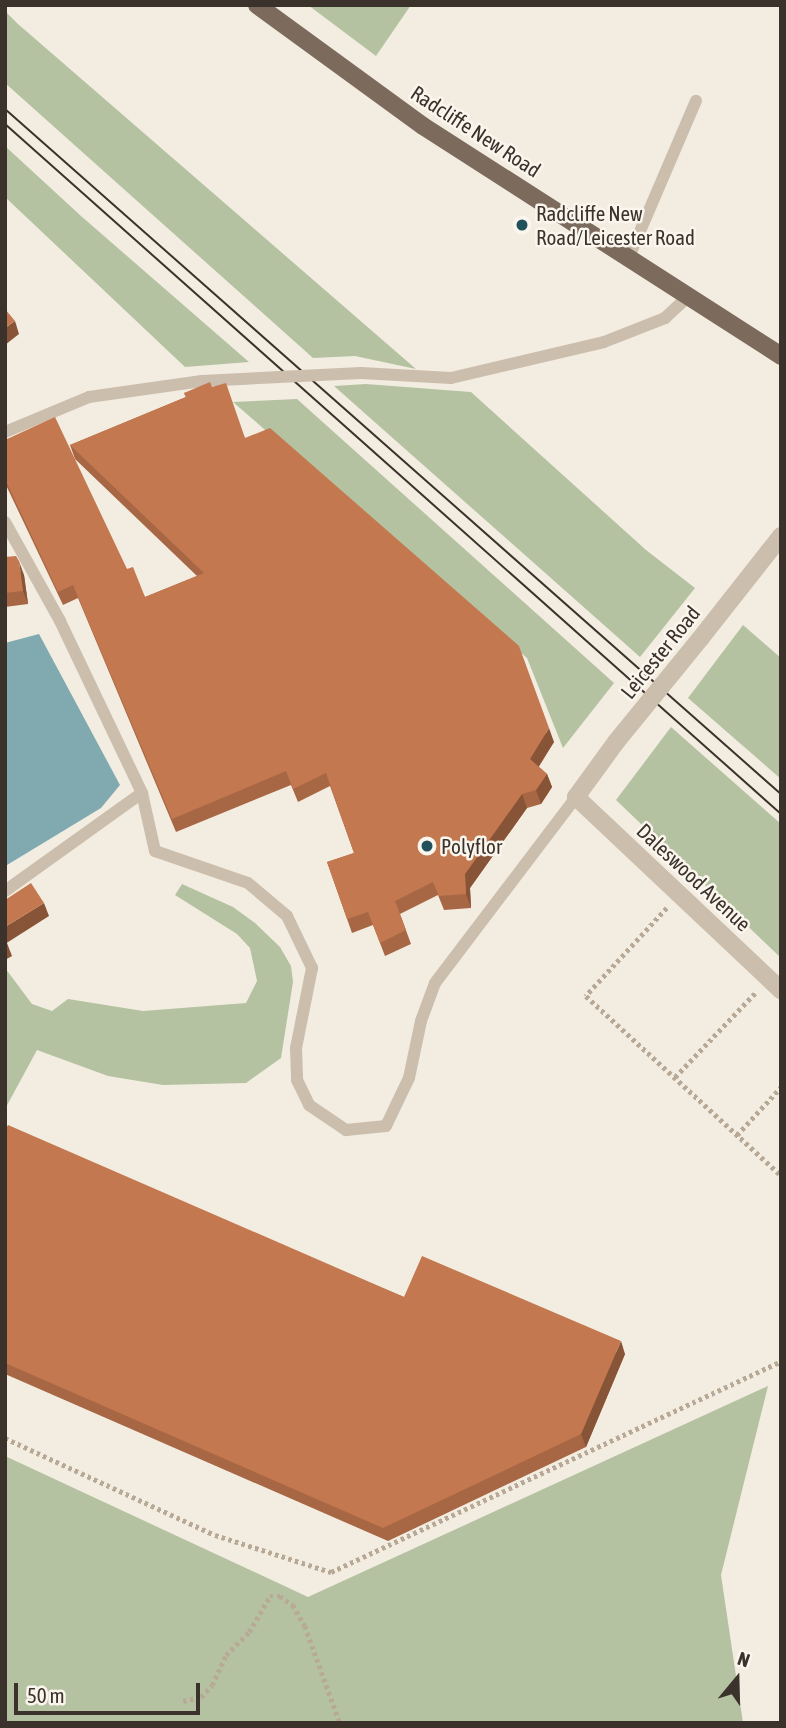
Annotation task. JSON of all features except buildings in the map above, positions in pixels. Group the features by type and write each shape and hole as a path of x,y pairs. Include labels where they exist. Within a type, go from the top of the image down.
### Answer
{"main road":[{"name":"Radcliffe New Road","path":"257,5 423,126 781,356"}],"street":[{"name":"Leicester Road","path":"576,797 616,742 781,536"},
{"name":"Daleswood Avenue","path":"576,797 775,985"}],"lane":[{"path":"629,257 696,101"},
{"path":"5,432 89,397 202,381 361,373 464,375 604,342 665,318 689,296"},
{"path":"5,522 60,621 142,793 155,851 248,883 287,916 312,968 296,1048 297,1080 309,1105 346,1130 386,1126 409,1079 421,1021 435,983 576,797"},
{"path":"5,891 142,793"}],"path":[{"path":"679,895 586,996 781,1175"},
{"path":"675,1077 775,985"},
{"path":"737,1135 781,1087"},
{"path":"5,1438 215,1535 331,1572 781,1361"},
{"path":"183,1701 201,1697 212,1685 226,1654 249,1632 270,1596 280,1596 293,1605 305,1626 340,1723"}],"green space":[{"path":"308,5 411,5 376,56"},
{"path":"5,11 416,369 355,356 313,358 5,83"},
{"path":"5,146 249,362 185,367 5,197"},
{"path":"366,384 471,392 646,550 695,588 640,657 334,386"},
{"path":"297,399 614,683 563,748 527,658 233,402"},
{"path":"743,625 781,658 781,779 688,698"},
{"path":"671,727 781,824 781,958 616,800"},
{"path":"182,884 233,907 255,923 280,947 291,966 293,982 281,1058 246,1083 163,1085 108,1076 37,1050 5,1109 5,968 32,1004 52,1011 68,999 143,1011 246,1003 257,981 250,948 237,934 175,895"},
{"path":"768,1386 721,1575 743,1723 5,1723 5,1456 308,1597"}],"water":[{"path":"39,634 120,785 101,808 7,865 5,643"}],"tram line":[{"path":"5,109 781,794"},
{"path":"5,124 781,814"}],"place":[{"name":"Radcliffe New Road/Leicester Road","path":"522,225"},
{"name":"Polyflor","path":"427,846"}]}
